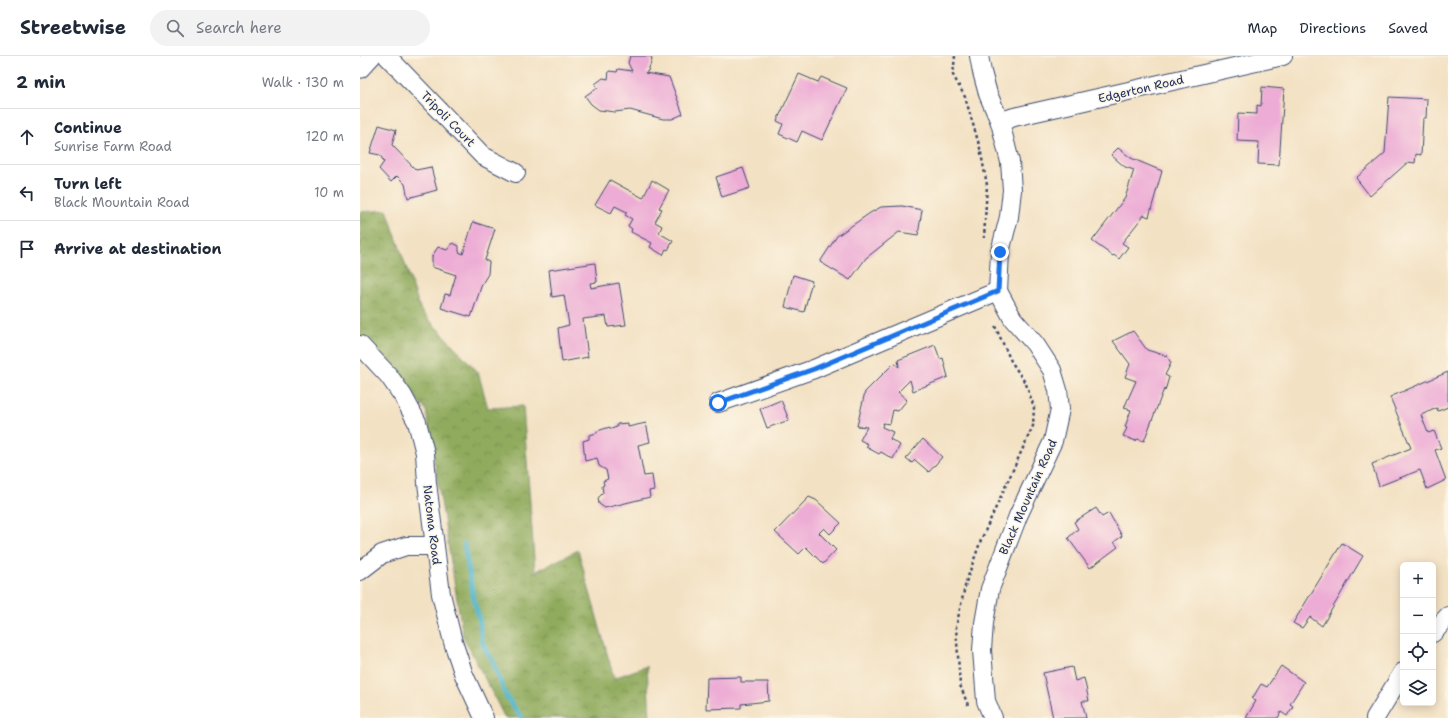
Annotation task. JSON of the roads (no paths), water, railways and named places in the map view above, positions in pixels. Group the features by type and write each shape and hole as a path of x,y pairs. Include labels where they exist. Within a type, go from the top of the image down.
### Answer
{"street":[{"path":"360,69 372,56"},
{"name":"Tripoli Court","path":"387,56 483,156 516,173"},
{"path":"718,403 814,369 998,291 1000,252 1009,217 1012,190 1010,162 1000,122 986,87 979,56"},
{"name":"Edgerton Road","path":"1000,122 1014,117 1282,56"},
{"name":"Black Mountain Road","path":"993,718 986,701 982,650 984,623 990,589 1018,516 1053,441 1060,409 1058,390 1052,370 1034,344 1013,319 998,291"},
{"name":"Natoma Road","path":"360,345 389,376 403,396 417,422 425,453 434,546 441,594 453,642 464,675 484,718"},
{"path":"360,571 382,554 406,546 434,546"},
{"path":"1436,630 1448,616"},
{"path":"1375,718 1400,677"}],"waterway":[{"path":"464,544 474,601 479,618 482,641 485,649 491,657 506,696 523,718"}]}
